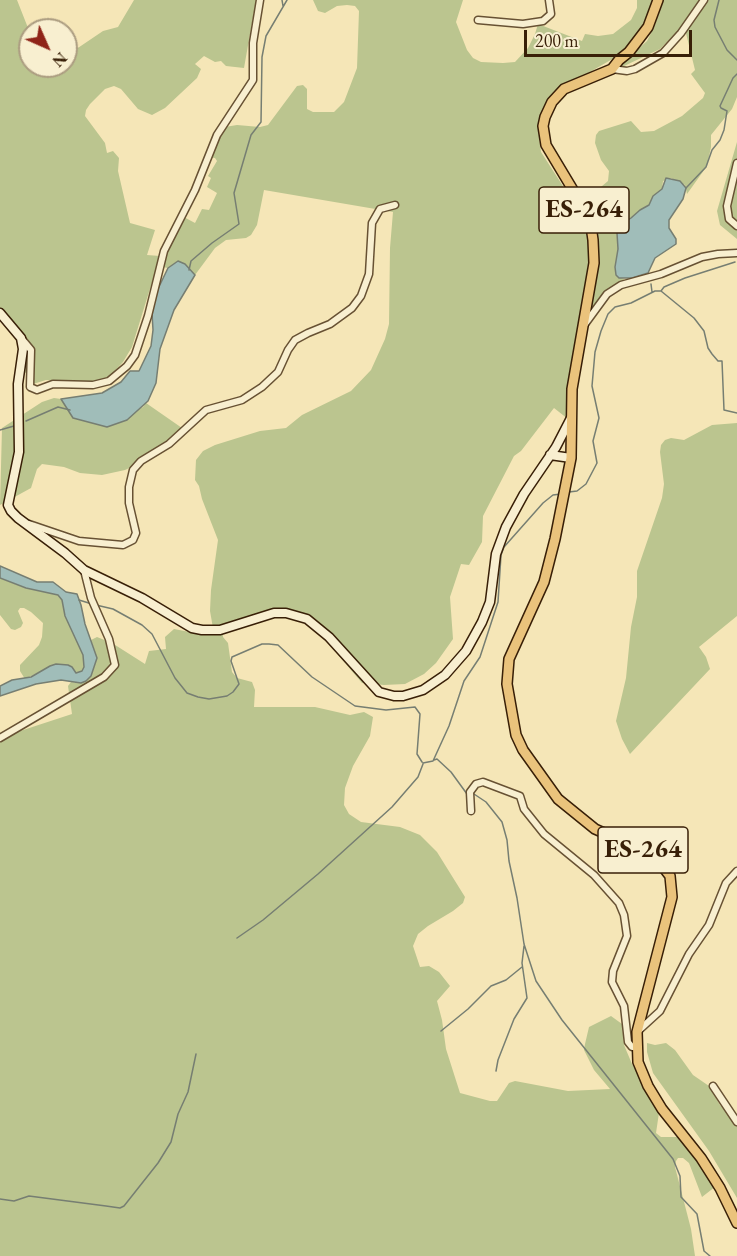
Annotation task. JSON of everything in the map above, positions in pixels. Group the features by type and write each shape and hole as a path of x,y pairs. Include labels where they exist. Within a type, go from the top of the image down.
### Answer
{"main road":[{"name":"ES-264","path":"658,0 655,14 644,34 612,69 574,83 557,95 548,108 543,126 546,145 579,200 592,233 594,263 572,389 571,458 550,561 509,659 507,670 509,702 516,735 523,750 558,799 595,829 649,853 657,859 670,876 672,897 637,1032 638,1062 648,1086 662,1109 701,1158 720,1188 737,1223"}],"street":[{"path":"0,313 31,350 30,387 37,390 53,384 93,385 109,381 127,366 135,355 148,316 164,251 195,190 217,135 253,80 252,42 260,0"},
{"path":"478,20 523,24 543,21 551,14 549,0"},
{"path":"612,69 627,71 635,69 663,53 681,33 704,0"},
{"path":"737,163 727,206 729,219 737,226"},
{"path":"25,523 79,541 123,545 133,540 136,533 129,503 130,475 133,470 141,461 174,441 206,410 242,400 262,387 278,372 288,350 296,340 330,324 352,308 361,297 369,274 372,222 380,209 395,205"},
{"path":"585,324 607,294 621,285 661,274 702,258 737,253"},
{"path":"21,338 23,360 17,391 19,452 8,505 11,511 84,570 142,598 183,623 202,630 220,630 274,614 286,613 307,619 329,637 379,692 394,696 423,690 446,675 474,638 490,602 496,554 500,542 524,494 571,418"},
{"path":"550,455 571,458"},
{"path":"0,738 82,691 112,670 113,652 91,598 84,570"},
{"path":"471,811 470,792 476,784 483,782 520,796 524,809 544,834 594,875 619,903 624,915 627,936 613,971 612,982 624,1006 628,1042 632,1047 636,1047"},
{"path":"637,1032 660,1011 689,954 709,925 726,883 737,871"},
{"path":"712,1086 737,1122"}],"green space":[{"path":"0,0 17,0 24,18 18,18 18,78 78,78 78,48 103,31 118,27 134,0 256,0 244,68 226,66 221,61 215,62 204,56 195,64 201,69 197,78 165,108 152,115 138,109 121,89 114,86 105,89 86,110 85,116 105,143 107,153 113,151 119,158 118,171 130,223 155,230 147,255 160,256 180,215 195,223 202,209 209,210 217,193 207,187 211,178 208,176 217,161 215,158 205,157 215,135 225,127 268,125 297,86 303,85 307,89 307,109 313,112 334,112 344,102 357,68 359,11 355,6 347,5 337,6 325,13 318,11 313,0 463,0 456,22 467,50 473,58 481,62 503,63 515,62 528,48 538,24 582,41 585,34 598,36 613,34 631,20 637,8 637,0 653,0 646,23 635,40 621,54 576,80 541,115 538,128 541,152 579,211 585,225 590,249 568,419 554,408 521,451 514,456 483,516 482,542 469,565 461,564 450,597 453,639 436,663 424,674 405,684 362,683 305,616 290,610 260,615 213,628 210,611 211,590 218,540 195,480 196,460 203,451 260,431 286,428 302,415 351,391 371,370 389,324 393,212 264,190 257,225 251,235 246,238 226,240 215,248 195,275 185,264 178,261 168,268 157,266 132,347 123,362 111,375 99,383 46,380 33,384 21,366 29,343 4,311 0,311"},
{"path":"663,0 737,0 737,97 732,109 711,135 707,166 687,194 685,185 671,178 663,181 662,189 653,196 649,205 622,223 617,233 618,249 615,269 618,277 624,279 620,285 609,290 600,298 589,312 596,259 582,203 608,181 609,171 601,160 595,143 596,135 599,131 631,121 641,132 654,131 682,116 703,98 705,93 691,74 695,70 684,25 660,49 622,67 621,65 647,41"},
{"path":"737,142 737,239 720,225 717,211"},
{"path":"54,398 61,399 96,424 107,427 143,407 146,403 182,428 169,444 151,458 125,470 102,475 80,473 64,467 42,464 37,469 31,488 0,505 2,428 42,402"},
{"path":"737,423 737,616 699,647 710,669 630,754 616,721 626,678 631,627 637,597 637,571 662,498 664,484 661,445 665,440 671,438 684,440 712,425"},
{"path":"0,578 25,588 58,595 83,655 82,671 76,673 72,667 56,664 25,679 20,671 20,665 39,645 43,623 31,612 20,608 18,611 23,623 15,630 11,629 0,615"},
{"path":"174,629 200,634 223,634 228,643 232,672 237,678 252,682 255,690 254,707 315,707 350,715 364,712 373,717 370,736 353,766 345,788 344,805 349,814 361,822 400,827 420,835 437,852 465,897 463,903 453,911 418,934 413,946 420,967 429,966 439,972 450,986 437,1001 446,1049 460,1093 497,1101 509,1083 515,1081 568,1091 610,1089 594,1070 584,1050 589,1027 611,1016 622,1024 624,1045 632,1064 660,1106 656,1133 661,1137 690,1137 720,1183 702,1197 689,1163 683,1158 678,1158 676,1161 675,1167 691,1229 695,1256 0,1256 0,741 11,734 72,714 68,686 71,682 80,683 97,658 91,640 97,637 112,643 145,664 149,651 166,649 165,637"},
{"path":"647,1043 655,1045 666,1043 675,1050 693,1075 709,1086 720,1105 737,1124 737,1198 709,1151 653,1073"}],"water":[{"path":"666,178 680,181 686,188 683,199 669,220 669,228 676,239 676,244 655,258 648,273 632,278 619,278 615,267 619,226 649,205 653,196 662,189"},
{"path":"178,261 185,264 195,275 174,310 160,349 156,383 148,401 127,420 107,427 73,418 61,399 102,393 121,382 130,371 139,371 151,346 152,313 156,293 168,268"},
{"path":"0,566 37,582 53,582 66,592 77,594 97,658 91,676 86,681 81,683 61,680 36,684 0,696 0,686 12,680 31,677 50,666 68,665 76,673 82,671 84,667 83,655 58,595 26,588 0,578"}],"waterway":[{"path":"282,0 283,6"},
{"path":"189,270 191,261 239,224 234,193 251,135 261,122 262,57 266,36 287,0"},
{"path":"719,0 714,20 715,27 727,50 737,60"},
{"path":"686,188 706,167 712,150 720,140 727,111 720,106 737,74"},
{"path":"661,291 664,287 685,278 735,262"},
{"path":"651,284 652,292"},
{"path":"569,492 577,491 586,484 597,463 593,441 599,418 592,386 595,352 608,314 615,307 631,303 655,291 661,291 694,318 704,331 708,348 718,361 722,361 724,410 737,413"},
{"path":"26,421 58,407 70,410"},
{"path":"0,430 14,426"},
{"path":"423,763 433,761 449,726 464,681 480,657 498,602 501,555 504,547 543,503 553,495 561,494"},
{"path":"79,600 92,604"},
{"path":"96,605 113,609 142,625 152,634 175,678 187,693 198,697 209,699 227,696 233,692 239,684 231,661 232,657 262,644 269,644 278,645 312,677 355,706 386,710 415,707 420,714 417,754 422,762"},
{"path":"434,760 437,759 451,772 467,794"},
{"path":"237,938 263,920 318,874 392,807 418,777 423,764"},
{"path":"474,794 486,802 502,822 524,944 536,981 562,1020 673,1159 680,1176 681,1197 697,1214 704,1251 710,1256"},
{"path":"496,1071 514,1019 527,998 522,963 524,946"},
{"path":"441,1031 491,986 506,980 522,967"},
{"path":"0,1199 14,1201 29,1196 120,1208 124,1206 158,1163 171,1142 178,1114 188,1092 196,1054"}]}
